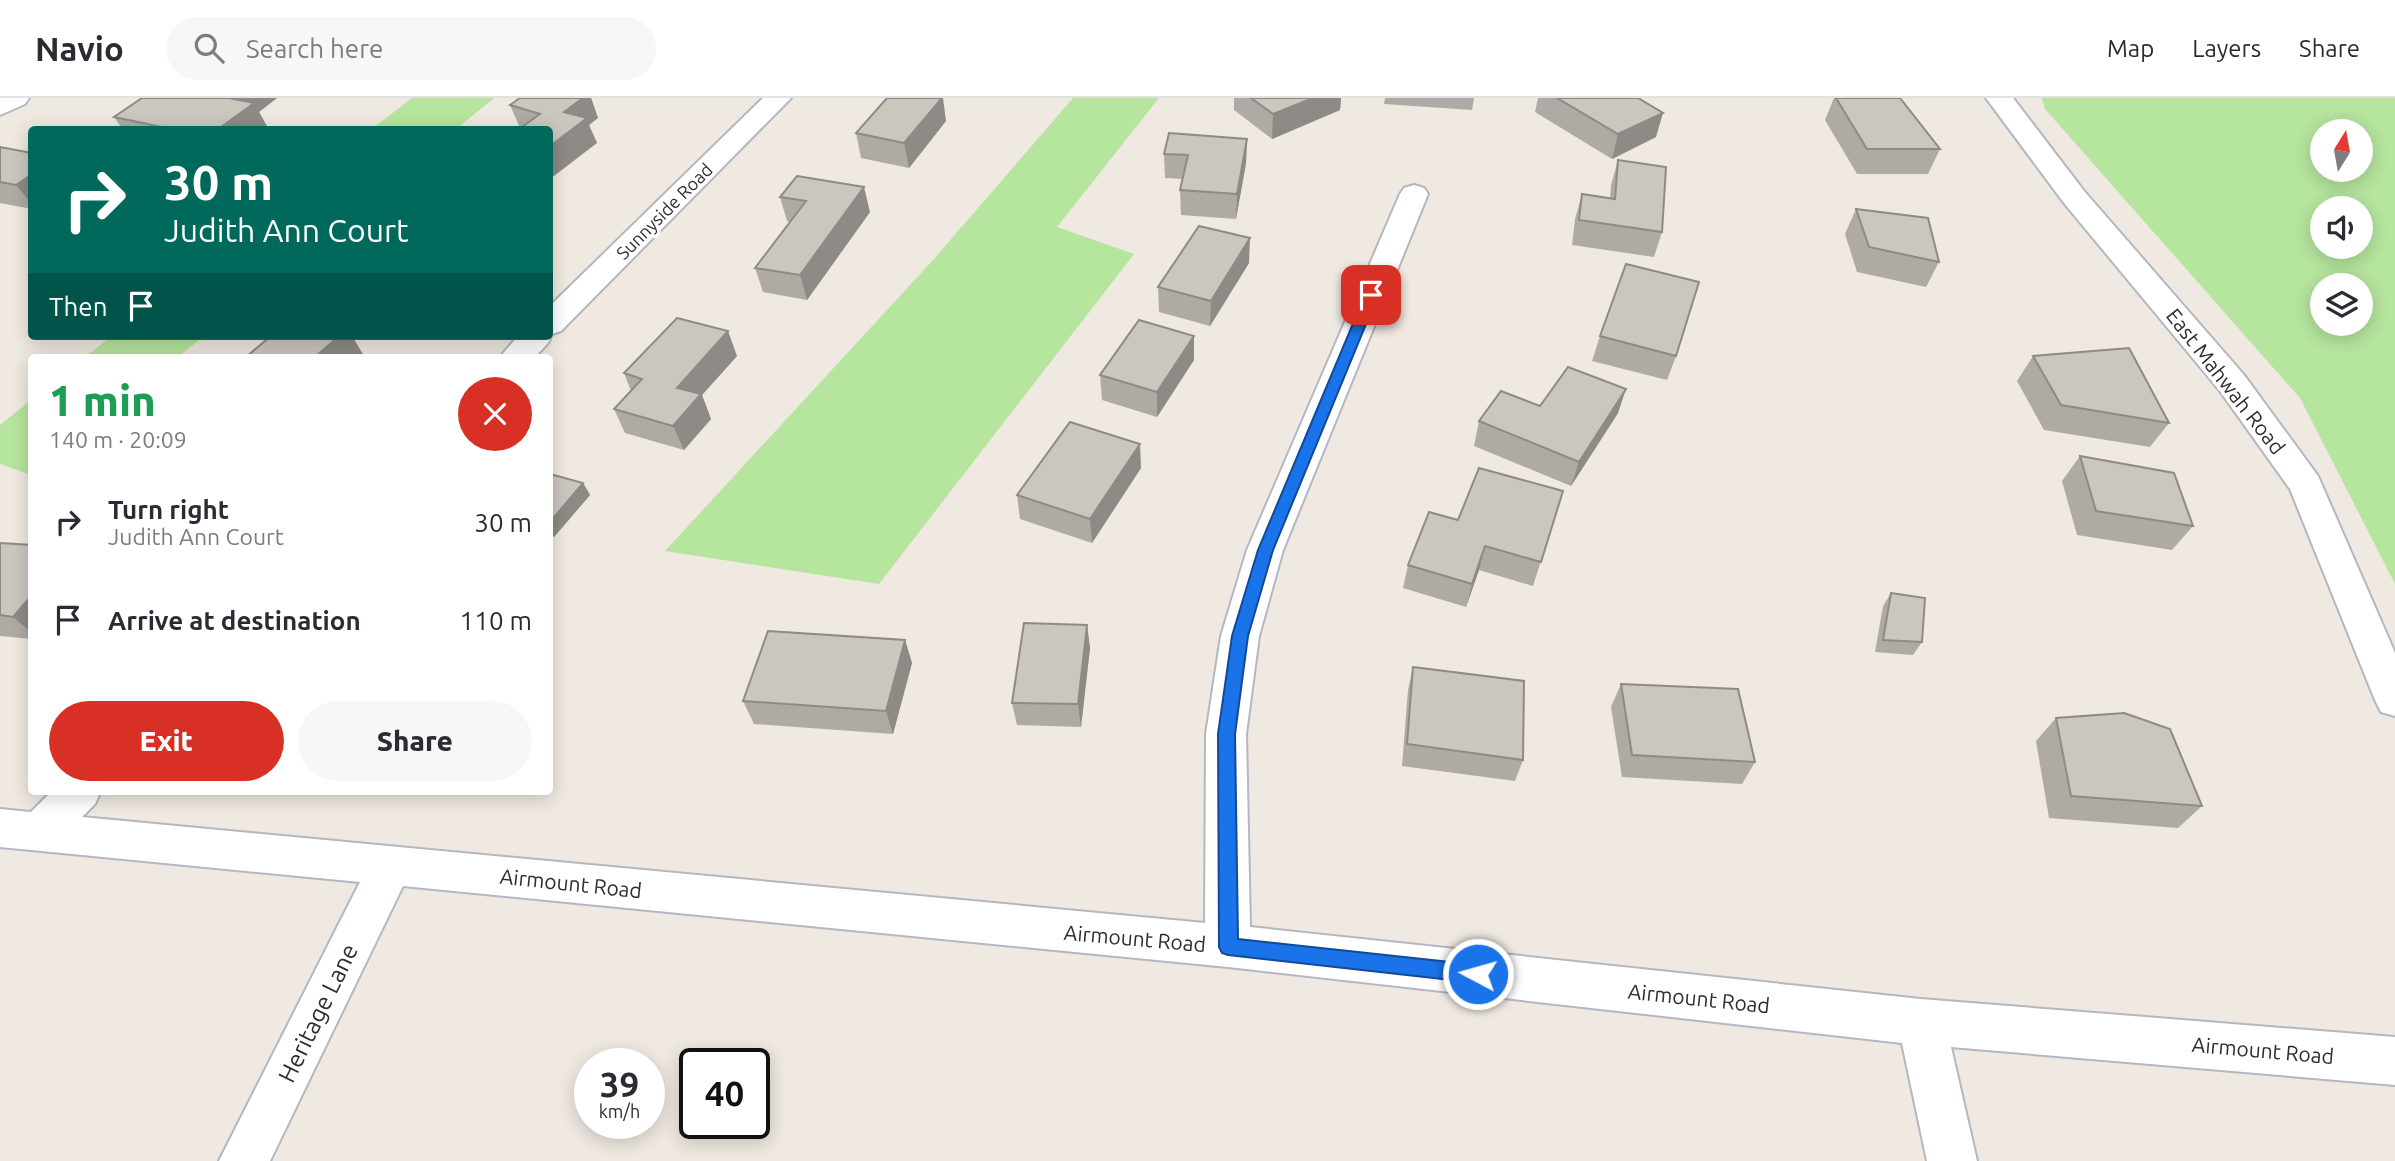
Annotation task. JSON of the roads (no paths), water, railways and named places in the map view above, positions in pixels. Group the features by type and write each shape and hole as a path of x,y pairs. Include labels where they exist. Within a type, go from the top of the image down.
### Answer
{"street":[{"path":"0,107 16,98"},
{"name":"Sunnyside Road","path":"553,321 778,98"},
{"name":"East Mahwah Road","path":"1999,98 2074,197 2232,383 2306,485 2395,700"},
{"path":"1228,947 1226,734 1240,636 1265,550 1414,194"},
{"path":"519,354 533,340"},
{"path":"20,830 74,795"},
{"name":"Airmount Road","path":"20,830 1228,947 1921,1022 2395,1061"},
{"name":"Heritage Lane","path":"244,1161 391,865"},
{"path":"1921,1022 1952,1161"}]}
